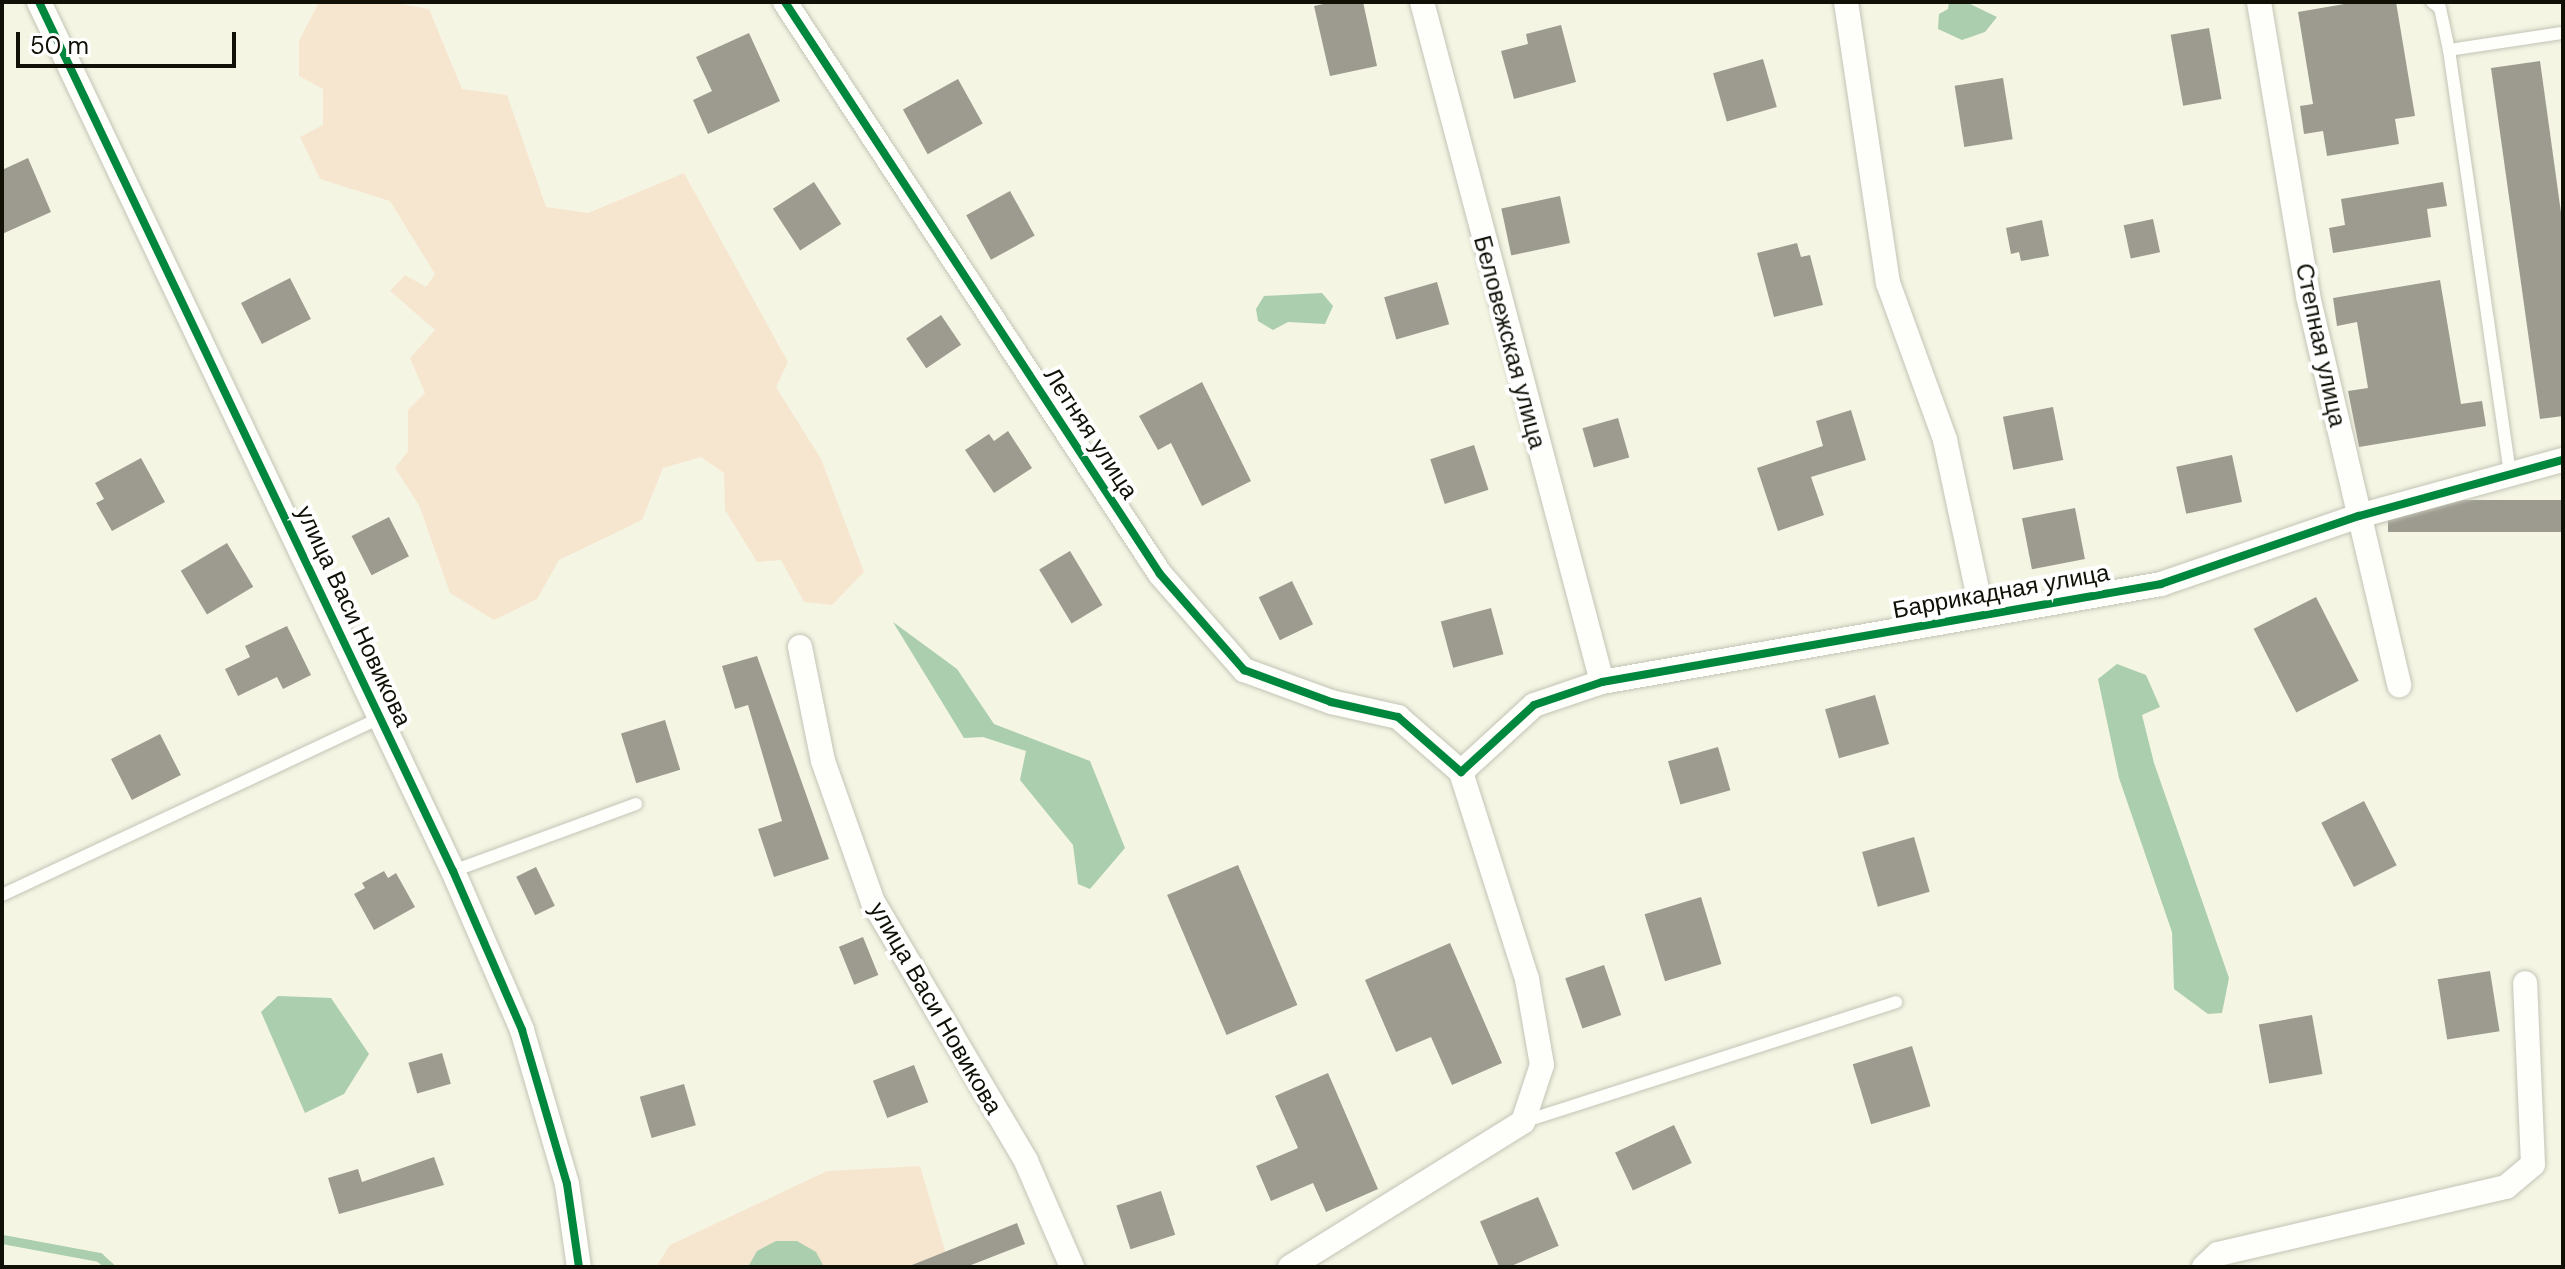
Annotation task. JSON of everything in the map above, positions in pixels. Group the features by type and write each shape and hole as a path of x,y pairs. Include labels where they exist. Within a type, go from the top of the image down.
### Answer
{"street":[{"name":"улица Васи Новикова","path":"39,2 453,871 522,1030 567,1184 579,1267"},
{"name":"Летняя улица","path":"785,2 1160,574 1244,670 1331,702 1398,717 1461,772"},
{"name":"Беловежская улица","path":"1422,2 1602,682"},
{"path":"1846,2 1888,283 1945,440 1982,613"},
{"name":"Степная улица","path":"2259,2 2308,296 2399,685"},
{"name":"Баррикадная улица","path":"1461,772 1534,705 1602,682 2161,584 2359,516 2563,460"},
{"name":"улица Васи Новикова","path":"800,647 823,761 873,902 1026,1161 1072,1267"},
{"path":"1290,1267 1523,1122 1542,1065 1540,1050 1527,979 1461,772"},
{"path":"2204,1267 2218,1254 2506,1187 2533,1164 2525,983"}],"lane":[{"path":"2432,2 2440,8 2449,50 2510,475"},
{"path":"2449,50 2562,37"},
{"path":"2,895 380,718"},
{"path":"453,871 636,804"},
{"path":"1523,1122 1896,1002"}],"shaded area":[{"path":"319,2 390,2 429,9 462,89 507,95 546,207 588,213 684,173 788,362 776,387 821,459 864,572 832,605 804,602 781,560 757,562 725,510 724,473 701,457 663,468 642,520 559,560 537,599 494,620 450,593 419,505 395,468 408,451 408,410 425,393 410,358 435,330 390,291 405,275 426,287 435,274 390,201 320,179 300,137 323,125 323,89 299,76 299,41"},
{"path":"1949,2 1966,2 1997,17 1985,32 1962,40 1938,29 1939,14 1948,9"},
{"path":"1322,293 1333,306 1325,324 1288,322 1273,330 1258,321 1256,309 1264,296"},
{"path":"893,622 957,669 994,724 1090,761 1125,848 1090,889 1078,884 1073,845 1020,780 1026,751 983,737 964,738"},
{"path":"2117,664 2146,675 2160,707 2142,715 2154,763 2229,978 2222,1013 2208,1014 2174,989 2172,932 2119,778 2098,679"},
{"path":"278,996 331,998 369,1054 344,1094 305,1113 261,1012"},
{"path":"920,1166 950,1267 656,1267 670,1245 827,1171"},
{"path":"776,1241 797,1241 816,1252 824,1267 748,1267 757,1251"}],"building":[{"path":"1333,2 1363,2 1377,66 1330,76 1314,6"},
{"path":"2356,2 2396,2 2415,116 2395,119 2399,144 2327,156 2323,131 2304,134 2300,106 2313,104 2298,12"},
{"path":"1561,25 1576,82 1514,99 1501,51 1528,44 1526,34"},
{"path":"2209,28 2222,99 2183,106 2171,35"},
{"path":"749,33 780,101 708,134 693,100 712,91 696,57"},
{"path":"1763,59 1777,107 1727,121 1713,73"},
{"path":"2540,61 2563,227 2563,416 2540,419 2491,68"},
{"path":"2003,78 2013,139 1964,147 1955,86"},
{"path":"958,79 983,124 928,154 903,110"},
{"path":"28,158 51,212 2,234 2,170"},
{"path":"814,182 841,224 800,251 773,209"},
{"path":"2443,182 2447,206 2427,209 2431,237 2333,253 2329,228 2345,225 2341,199"},
{"path":"1010,191 1035,236 991,260 966,215"},
{"path":"1560,196 1570,243 1511,255 1501,208"},
{"path":"2153,219 2160,252 2131,258 2124,225"},
{"path":"2042,220 2049,256 2021,261 2019,252 2011,254 2006,228"},
{"path":"1797,243 1801,257 1810,255 1823,305 1774,317 1757,253"},
{"path":"290,278 311,319 262,344 241,303"},
{"path":"2440,280 2461,404 2482,401 2486,426 2359,447 2348,391 2368,388 2357,322 2337,326 2333,298"},
{"path":"1437,282 1449,324 1396,339 1384,297"},
{"path":"941,315 961,345 926,368 906,338"},
{"path":"1202,382 1251,481 1202,506 1171,443 1158,450 1139,416"},
{"path":"2053,407 2063,460 2013,470 2003,417"},
{"path":"1851,410 1866,460 1811,477 1824,515 1778,531 1757,468 1823,446 1816,421"},
{"path":"1618,418 1629,457 1594,468 1582,428"},
{"path":"1008,431 1032,468 994,493 965,450 989,434 994,441"},
{"path":"1474,445 1489,490 1445,504 1430,459"},
{"path":"2232,455 2242,502 2186,514 2176,467"},
{"path":"141,458 165,502 112,531 96,503 104,499 95,483"},
{"path":"2388,500 2563,500 2563,532 2388,532"},
{"path":"2075,508 2085,559 2032,569 2022,518"},
{"path":"389,517 409,556 372,575 352,536"},
{"path":"227,543 253,587 207,615 181,571"},
{"path":"1070,551 1102,605 1072,624 1039,570"},
{"path":"1292,581 1313,624 1280,640 1259,597"},
{"path":"2316,597 2359,681 2296,713 2254,629"},
{"path":"1491,608 1503,654 1453,668 1441,621"},
{"path":"287,626 311,675 283,689 277,677 238,696 225,669 250,657 245,646"},
{"path":"757,656 829,859 774,877 758,829 782,821 748,705 735,709 722,666"},
{"path":"1875,695 1889,744 1839,758 1825,709"},
{"path":"665,720 680,770 636,783 621,733"},
{"path":"160,734 181,775 132,800 111,759"},
{"path":"1718,747 1730,790 1680,805 1668,761"},
{"path":"2364,801 2397,865 2354,887 2321,823"},
{"path":"1914,837 1930,892 1878,907 1862,852"},
{"path":"1238,865 1297,1005 1227,1035 1167,895"},
{"path":"536,867 555,906 535,915 516,877"},
{"path":"384,871 388,878 396,873 415,907 374,930 354,894 365,888 362,883"},
{"path":"1701,897 1721,964 1665,981 1645,914"},
{"path":"863,937 878,975 854,985 839,947"},
{"path":"1450,943 1502,1063 1452,1085 1431,1037 1396,1052 1365,980"},
{"path":"1604,965 1621,1015 1582,1028 1565,978"},
{"path":"2490,971 2500,1031 2447,1040 2438,979"},
{"path":"2312,1015 2322,1074 2269,1083 2259,1024"},
{"path":"1912,1046 1930,1106 1871,1124 1853,1064"},
{"path":"442,1053 451,1084 417,1093 408,1063"},
{"path":"914,1065 928,1102 887,1118 873,1081"},
{"path":"1328,1073 1378,1189 1326,1212 1313,1183 1271,1201 1256,1166 1298,1148 1275,1096"},
{"path":"684,1084 696,1125 652,1138 640,1097"},
{"path":"1674,1125 1692,1163 1633,1191 1615,1152"},
{"path":"434,1157 444,1185 339,1214 328,1178 358,1169 362,1182"},
{"path":"1161,1191 1175,1235 1131,1249 1116,1206"},
{"path":"1538,1197 1559,1246 1509,1267 1499,1267 1480,1222"},
{"path":"1017,1223 1025,1244 966,1267 907,1267"}],"waterway":[{"path":"2,1239 99,1257 110,1267"}],"cycle path":[{"path":"39,2 453,871 522,1030 567,1184 579,1267"},
{"path":"785,2 1160,574 1244,670 1331,702 1398,717 1461,772 1534,705 1602,682 2161,584 2359,516 2563,460"}]}
